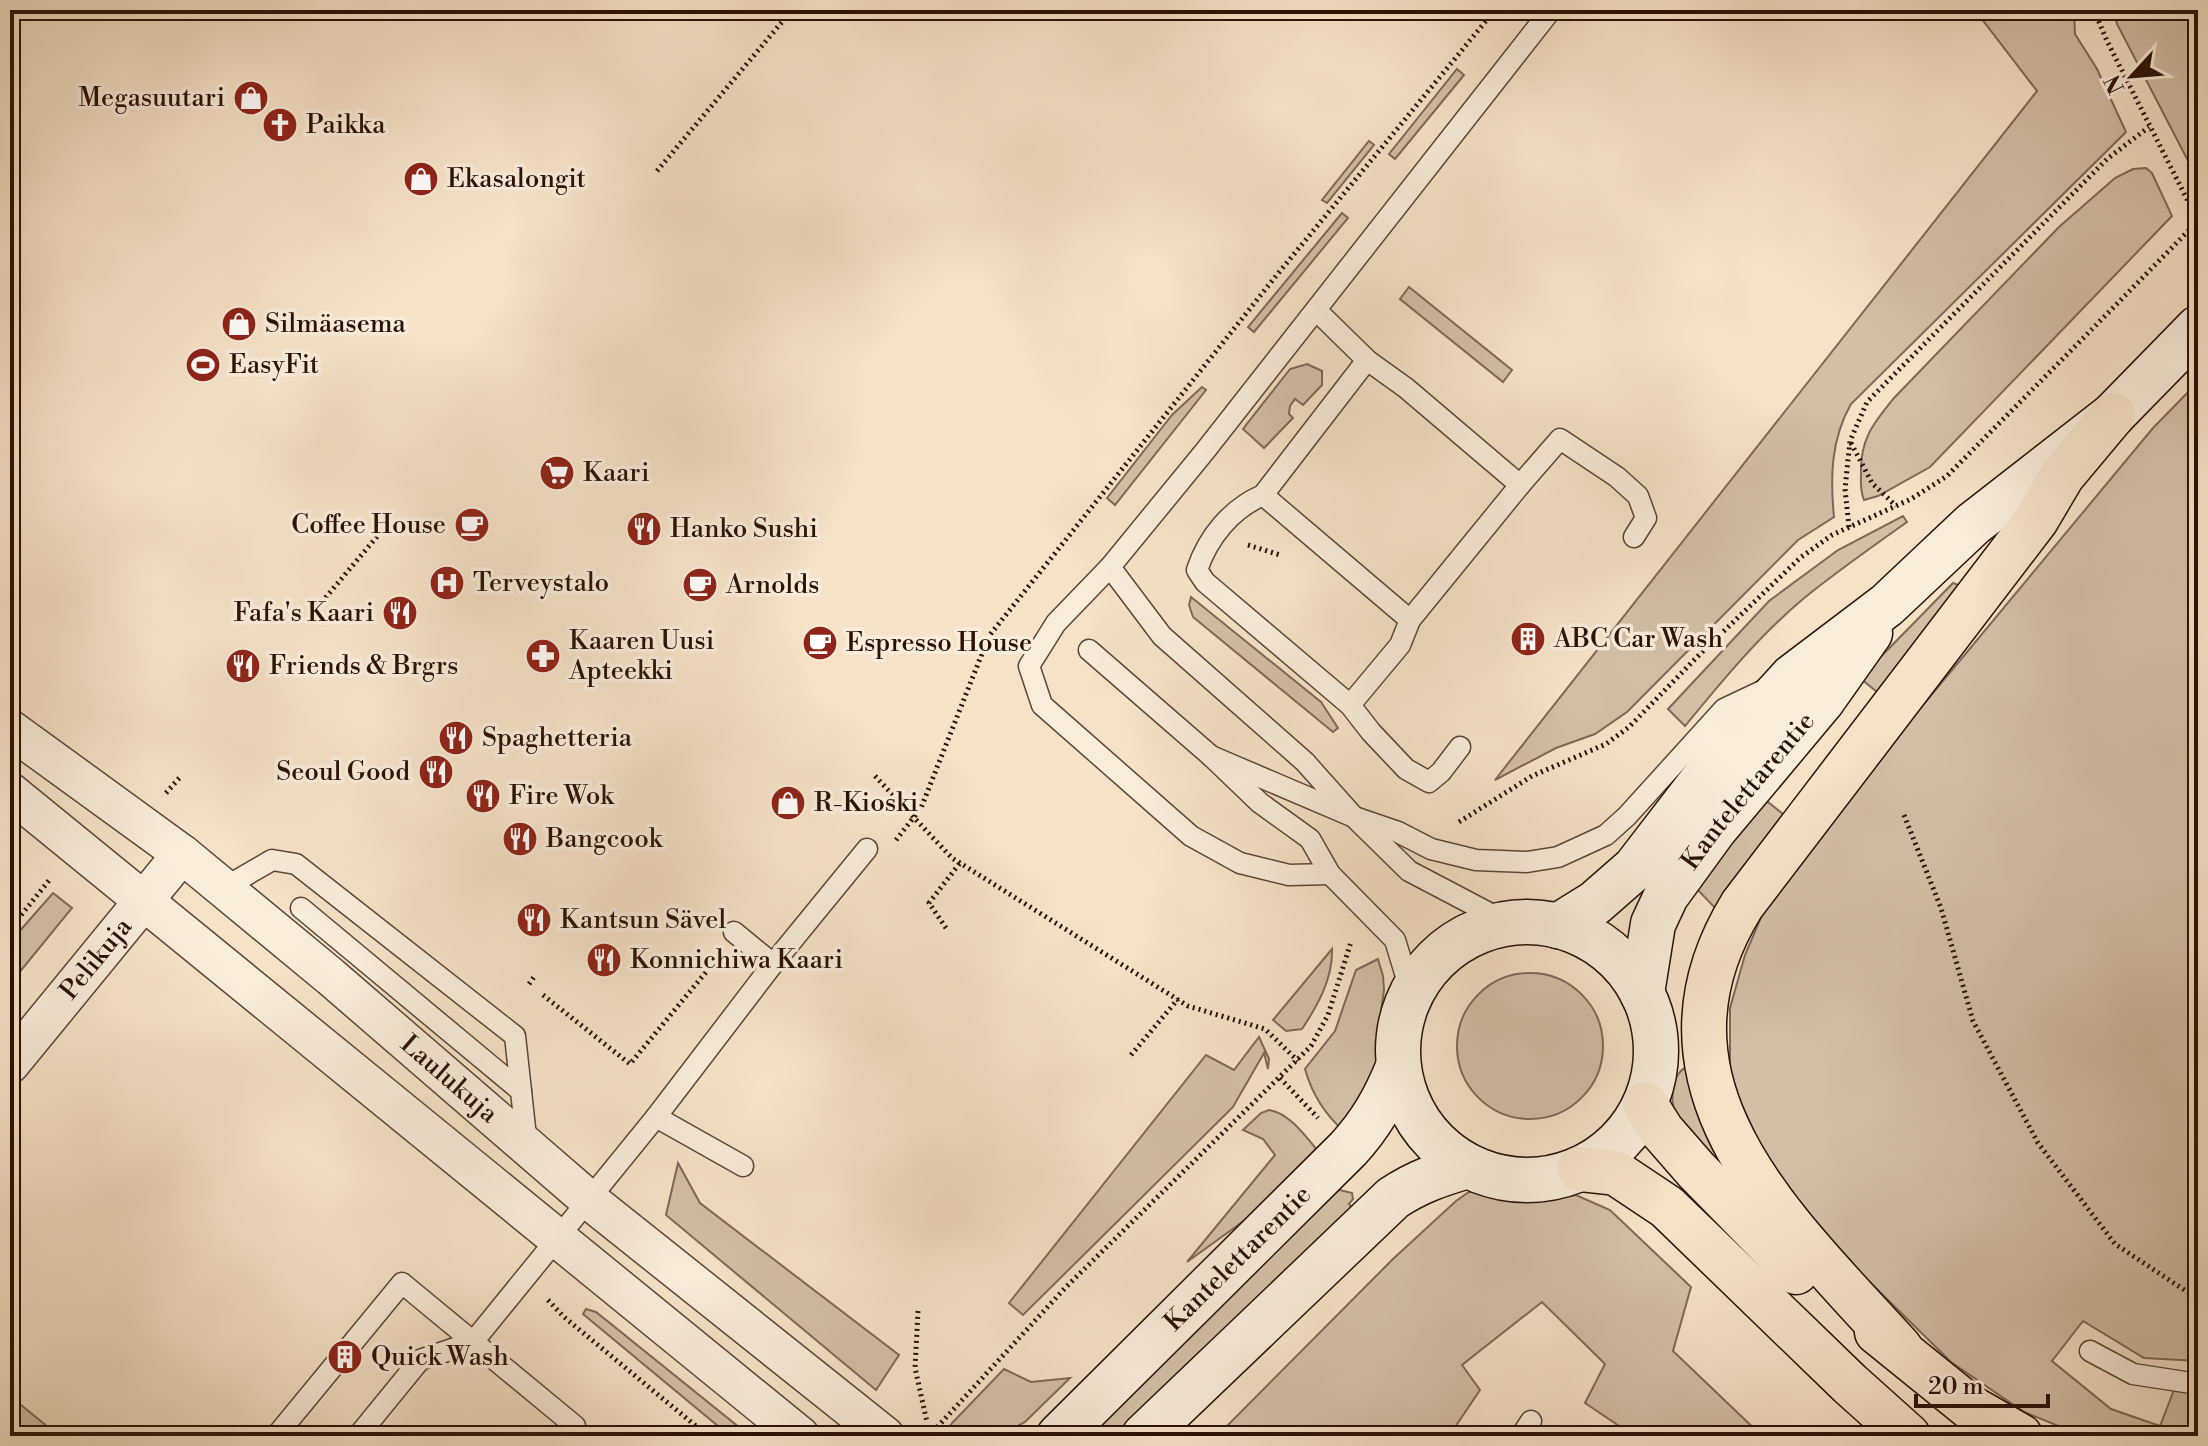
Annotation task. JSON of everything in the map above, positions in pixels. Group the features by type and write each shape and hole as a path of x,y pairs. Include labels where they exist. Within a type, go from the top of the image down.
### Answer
{"highway":[{"path":"1900,1348 1792,1228 1735,1146 1717,1106 1707,1064 1703,1021 1709,978 1727,930 1748,896 2036,520 2062,476 2124,403"},
{"path":"1645,1104 1662,1131 1696,1170 1794,1271 1900,1348 1971,1408 2020,1436"},
{"path":"1579,1169 1616,1173 1667,1207 1908,1436"}],"main road":[{"name":"Kantelettarentie","path":"1558,926 1595,903 1635,868 1728,747 1792,677 1887,605 1973,524 2124,403 2198,328"},
{"name":"Kantelettarentie","path":"1642,993 1653,924 1666,896 1714,830 1822,701 1887,605"},
{"path":"1533,922 1558,926 1584,935 1608,950 1627,970 1642,993 1652,1019 1656,1048 1654,1076 1645,1104 1633,1124 1618,1143 1600,1158 1552,1178 1523,1180 1495,1176 1468,1166 1442,1149 1421,1125 1407,1098 1398,1067 1402,1016 1411,993 1428,967 1452,946 1478,931 1508,923 1533,922"},
{"name":"Kantelettarentie","path":"1059,1436 1348,1149 1383,1104 1398,1067"},
{"path":"1144,1436 1393,1198 1435,1175 1468,1166"}],"street":[{"name":"Laulukuja","path":"10,729 182,854 589,1200 885,1436"},
{"path":"10,792 800,1436"},
{"name":"Pelikuja","path":"10,1064 182,854"}],"lane":[{"path":"1330,874 1289,875 1240,863 1191,836 1042,705 1029,666 1056,623 1110,567 1317,311 1551,10"},
{"path":"1317,311 1367,360 1406,388 1520,485"},
{"path":"1367,360 1263,495 1242,505 1218,530 1202,554 1197,570 1205,582 1350,705 1406,769 1429,782 1460,747"},
{"path":"1350,705 1400,645 1410,620 1560,439 1617,477 1638,496 1646,518 1634,537"},
{"path":"1263,495 1410,620"},
{"path":"1110,567 1162,636 1305,762 1354,817 1409,871 1508,923"},
{"path":"1089,650 1260,803 1310,839 1330,874 1395,940 1411,993"},
{"path":"1211,756 1354,817 1398,832 1431,849 1476,860 1527,862 1558,857 1606,835 1724,709 1792,677"},
{"path":"358,1436 420,1360 473,1342 656,1117 773,964 867,849"},
{"path":"224,888 272,860 296,864 515,1036 527,1146"},
{"path":"301,908 521,1091"},
{"path":"739,937 773,964"},
{"path":"656,1117 743,1166"},
{"path":"276,1436 402,1283 576,1433"},
{"path":"2090,1351 2133,1374 2198,1384"}],"path":[{"path":"657,171 792,10"},
{"path":"890,848 921,808 989,636 1276,276 1495,10"},
{"path":"1450,828 1518,783 1606,744 1629,727 1779,576 1819,544 1896,506 1947,476 2198,221 2094,10"},
{"path":"1849,527 1845,489 1850,441 1867,402 2107,159 2149,127"},
{"path":"1850,441 1872,483 1896,506"},
{"path":"310,616 386,526"},
{"path":"1218,530 1232,540 1285,556"},
{"path":"875,776 952,858 1188,1006 1265,1029 1298,1061"},
{"path":"1904,815 1941,908 1973,1021 2038,1143 2115,1244 2198,1299"},
{"path":"946,928 929,903 960,863"},
{"path":"10,929 51,878"},
{"path":"543,995 630,1064 739,937"},
{"path":"930,1435 1065,1288 1311,1046 1328,1015 1353,938"},
{"path":"529,984 534,977"},
{"path":"1131,1055 1178,999"},
{"path":"918,1311 915,1368 930,1435"}],"shaded area":[{"path":"1975,10 2074,10 2075,34 2097,69 2126,132 1851,404 1836,445 1832,487 1834,517 1798,540 1627,712 1595,734 1556,748 1495,780 2037,91"},
{"path":"2113,10 2183,10 2198,33 2198,180 2117,24"},
{"path":"1457,69 1464,75 1395,159 1389,154"},
{"path":"1369,141 1374,145 1327,203 1322,200"},
{"path":"2146,168 2152,173 2172,216 1930,467 1878,496 1864,500 1861,462 1865,441 1894,398 2059,227 2115,178 2133,169"},
{"path":"1342,213 1348,218 1254,332 1248,327"},
{"path":"1409,287 1512,370 1503,382 1400,299"},
{"path":"1307,364 1322,371 1322,385 1303,405 1295,399 1289,414 1293,418 1264,448 1243,429 1290,369"},
{"path":"2198,382 2198,1361 2144,1358 2083,1321 2052,1361 2111,1409 2160,1426 2174,1390 2198,1390 2198,1436 2083,1436 2024,1412 1951,1362 1826,1239 1773,1173 1730,1079 1730,1008 1745,955 1768,901 1811,840 2153,428"},
{"path":"1202,387 1206,390 1115,505 1107,498 1172,415"},
{"path":"1903,516 1907,522 1816,589 1771,629 1685,726 1668,709 1769,601 1838,550"},
{"path":"1953,583 1961,586 1877,692 1860,678"},
{"path":"1191,597 1321,702 1338,728 1333,732 1193,617 1189,605"},
{"path":"1763,798 1783,814 1717,910 1695,887"},
{"path":"53,893 72,908 10,984 10,942"},
{"path":"1332,949 1327,981 1314,1010 1302,1029 1286,1031 1273,1020"},
{"path":"1378,959 1384,990 1377,1042 1377,1072 1345,1132 1320,1104 1305,1069 1335,1031 1356,970"},
{"path":"1530,973 1558,979 1581,995 1597,1018 1603,1046 1597,1074 1581,1097 1558,1113 1530,1119 1502,1113 1479,1097 1463,1074 1457,1046 1463,1018 1479,995 1502,979"},
{"path":"1259,1037 1269,1059 1268,1069 1264,1053 1233,1107 1023,1315 1009,1303 1206,1055 1234,1070"},
{"path":"1691,1065 1741,1188 1679,1125 1674,1108 1674,1082 1683,1069"},
{"path":"1269,1110 1292,1122 1322,1156 1285,1191 1187,1262 1275,1155 1263,1139 1243,1130 1261,1113"},
{"path":"678,1163 700,1203 899,1355 876,1390 666,1215"},
{"path":"1335,1191 1352,1193 1353,1199 1349,1204 1356,1213 1123,1436 1083,1436"},
{"path":"1482,1191 1542,1201 1576,1195 1610,1210 1691,1287 1673,1351 1762,1436 1634,1436 1585,1403 1605,1364 1542,1302 1462,1365 1480,1390 1449,1436 1217,1436 1393,1259 1456,1201 1469,1192"},
{"path":"586,1309 596,1312 750,1436 730,1436 583,1314"},
{"path":"1004,1369 1031,1382 1070,1378 1025,1422 999,1436 944,1436 952,1423"},
{"path":"10,1396 59,1436 10,1436"}],"place":[{"name":"Megasuutari","path":"251,98"},
{"name":"Paikka","path":"280,125"},
{"name":"Ekasalongit","path":"421,179"},
{"name":"Silmäasema","path":"239,324"},
{"name":"EasyFit","path":"203,365"},
{"name":"Kaari","path":"557,473"},
{"name":"Coffee House","path":"472,525"},
{"name":"Hanko Sushi","path":"644,529"},
{"name":"Terveystalo","path":"447,583"},
{"name":"Arnolds","path":"700,585"},
{"name":"Fafa's Kaari","path":"400,613"},
{"name":"ABC Car Wash","path":"1528,639"},
{"name":"Espresso House","path":"820,643"},
{"name":"Kaaren Uusi Apteekki","path":"543,656"},
{"name":"Friends & Brgrs","path":"243,666"},
{"name":"Spaghetteria","path":"456,738"},
{"name":"Seoul Good","path":"436,772"},
{"name":"Fire Wok","path":"483,796"},
{"name":"R-Kioski","path":"788,803"},
{"name":"Bangcook","path":"520,839"},
{"name":"Kantsun Sävel","path":"534,920"},
{"name":"Konnichiwa Kaari","path":"604,960"},
{"name":"Quick Wash","path":"345,1357"}]}
